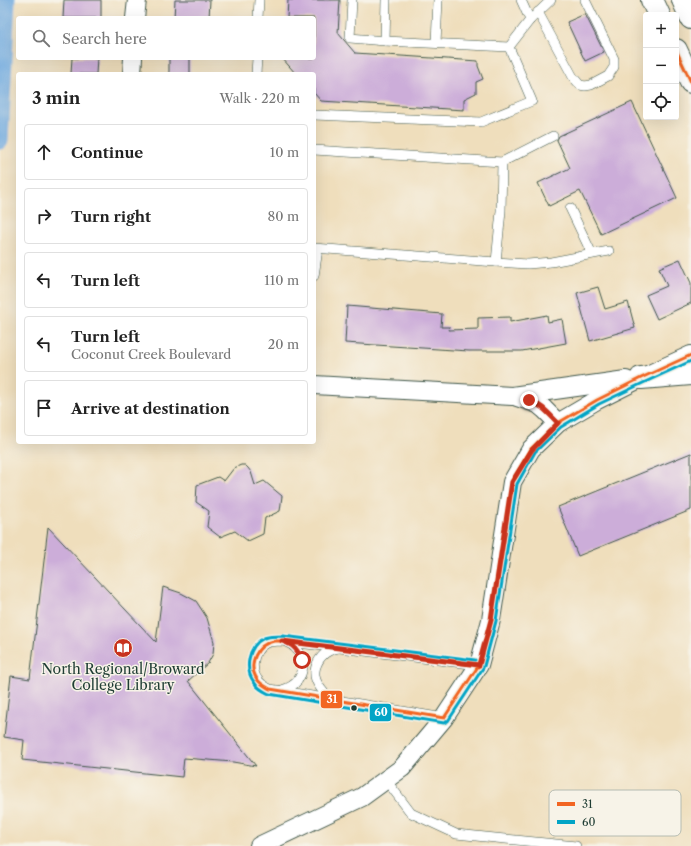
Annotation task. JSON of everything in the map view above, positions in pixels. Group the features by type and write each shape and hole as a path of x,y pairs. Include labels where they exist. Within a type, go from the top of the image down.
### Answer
{"main road":[{"path":"652,0 658,12"},
{"path":"682,0 691,18"},
{"path":"679,56 691,82"},
{"path":"641,378 691,374"}],"street":[{"path":"135,16 137,0"},
{"path":"132,60 132,72"},
{"path":"259,846 362,797 402,768 444,718 479,665 491,620 512,482 532,450 558,423 597,400 691,355"},
{"path":"316,385 512,396 641,378"},
{"path":"512,396 538,404 558,423"}],"lane":[{"path":"258,16 259,0"},
{"path":"352,0 350,38 509,47"},
{"path":"385,41 386,0"},
{"path":"436,44 438,0"},
{"path":"521,0 530,20"},
{"path":"509,47 530,20 551,0"},
{"path":"538,12 573,77 580,85 591,85 608,76 614,67 614,59 586,0"},
{"path":"316,115 481,122 532,101 509,47"},
{"path":"256,72 257,60"},
{"path":"316,150 502,162 553,136"},
{"path":"496,262 501,211 502,162"},
{"path":"570,208 592,254"},
{"path":"316,249 528,264 551,262 609,251"},
{"path":"444,718 270,689 261,684 255,675 253,664 255,656 259,649 266,644 274,641 282,641 479,665"},
{"path":"281,690 291,687 298,680 302,670 302,660 298,651 291,644 282,641"},
{"path":"329,698 321,689 316,679 315,668 320,658 328,651 339,648"},
{"path":"386,780 412,813 456,834 576,846"}],"building":[{"path":"64,0 101,0 101,16 63,16"},
{"path":"175,0 210,0 209,16 174,16"},
{"path":"288,0 340,0 338,33 355,53 478,61 478,66 483,79 476,82 476,93 464,99 464,110 321,101 316,95 316,72 294,72 284,60 316,60 316,16 287,16"},
{"path":"585,14 604,52 585,61 567,22"},
{"path":"72,60 97,60 96,72 71,72"},
{"path":"169,60 190,60 190,72 169,72"},
{"path":"632,102 677,198 601,234 580,191 549,206 538,183 570,168 557,140 559,136"},
{"path":"680,259 691,283 691,303 657,319 646,295 667,286 659,268"},
{"path":"598,287 605,309 628,302 635,328 590,341 577,293"},
{"path":"347,306 442,314 441,327 450,327 449,330 478,329 478,318 510,317 510,322 547,315 548,322 562,319 566,343 522,351 469,351 345,343"},
{"path":"691,453 691,510 578,556 558,507"},
{"path":"245,465 251,472 255,485 264,481 282,496 280,511 265,518 263,534 248,541 235,531 220,537 207,527 209,511 196,502 197,485 218,477 224,481 234,468"},
{"name":"North Regional/Broward College Library","path":"48,527 156,642 163,587 181,593 196,601 207,618 214,642 213,654 208,663 188,681 256,766 233,762 184,758 182,777 22,760 24,740 4,737 11,676 30,679"}],"waterway":[{"path":"0,141 7,0"}],"transit line":[{"name":"31","path":"679,56 691,82"},
{"name":"31","path":"479,665 491,620 512,482 531,449 558,423 597,400 691,355"},
{"name":"60","path":"484,666 496,621 517,484 535,452 561,427 599,404 691,361"},
{"name":"60","path":"475,660 283,636 271,636 264,638 254,646 249,658 249,671 255,684 269,694 444,723 448,721 483,668"},
{"name":"31","path":"274,641 282,641 479,665 444,718 270,689 261,684 257,679 253,667 255,656 259,650 263,646 274,641"}],"place":[{"name":"North Regional/Broward College Library","path":"123,648"}],"route":[{"path":"302,660 298,651 291,644 282,641 479,665 491,620 512,482 532,450 558,423 538,404 529,400"}]}
